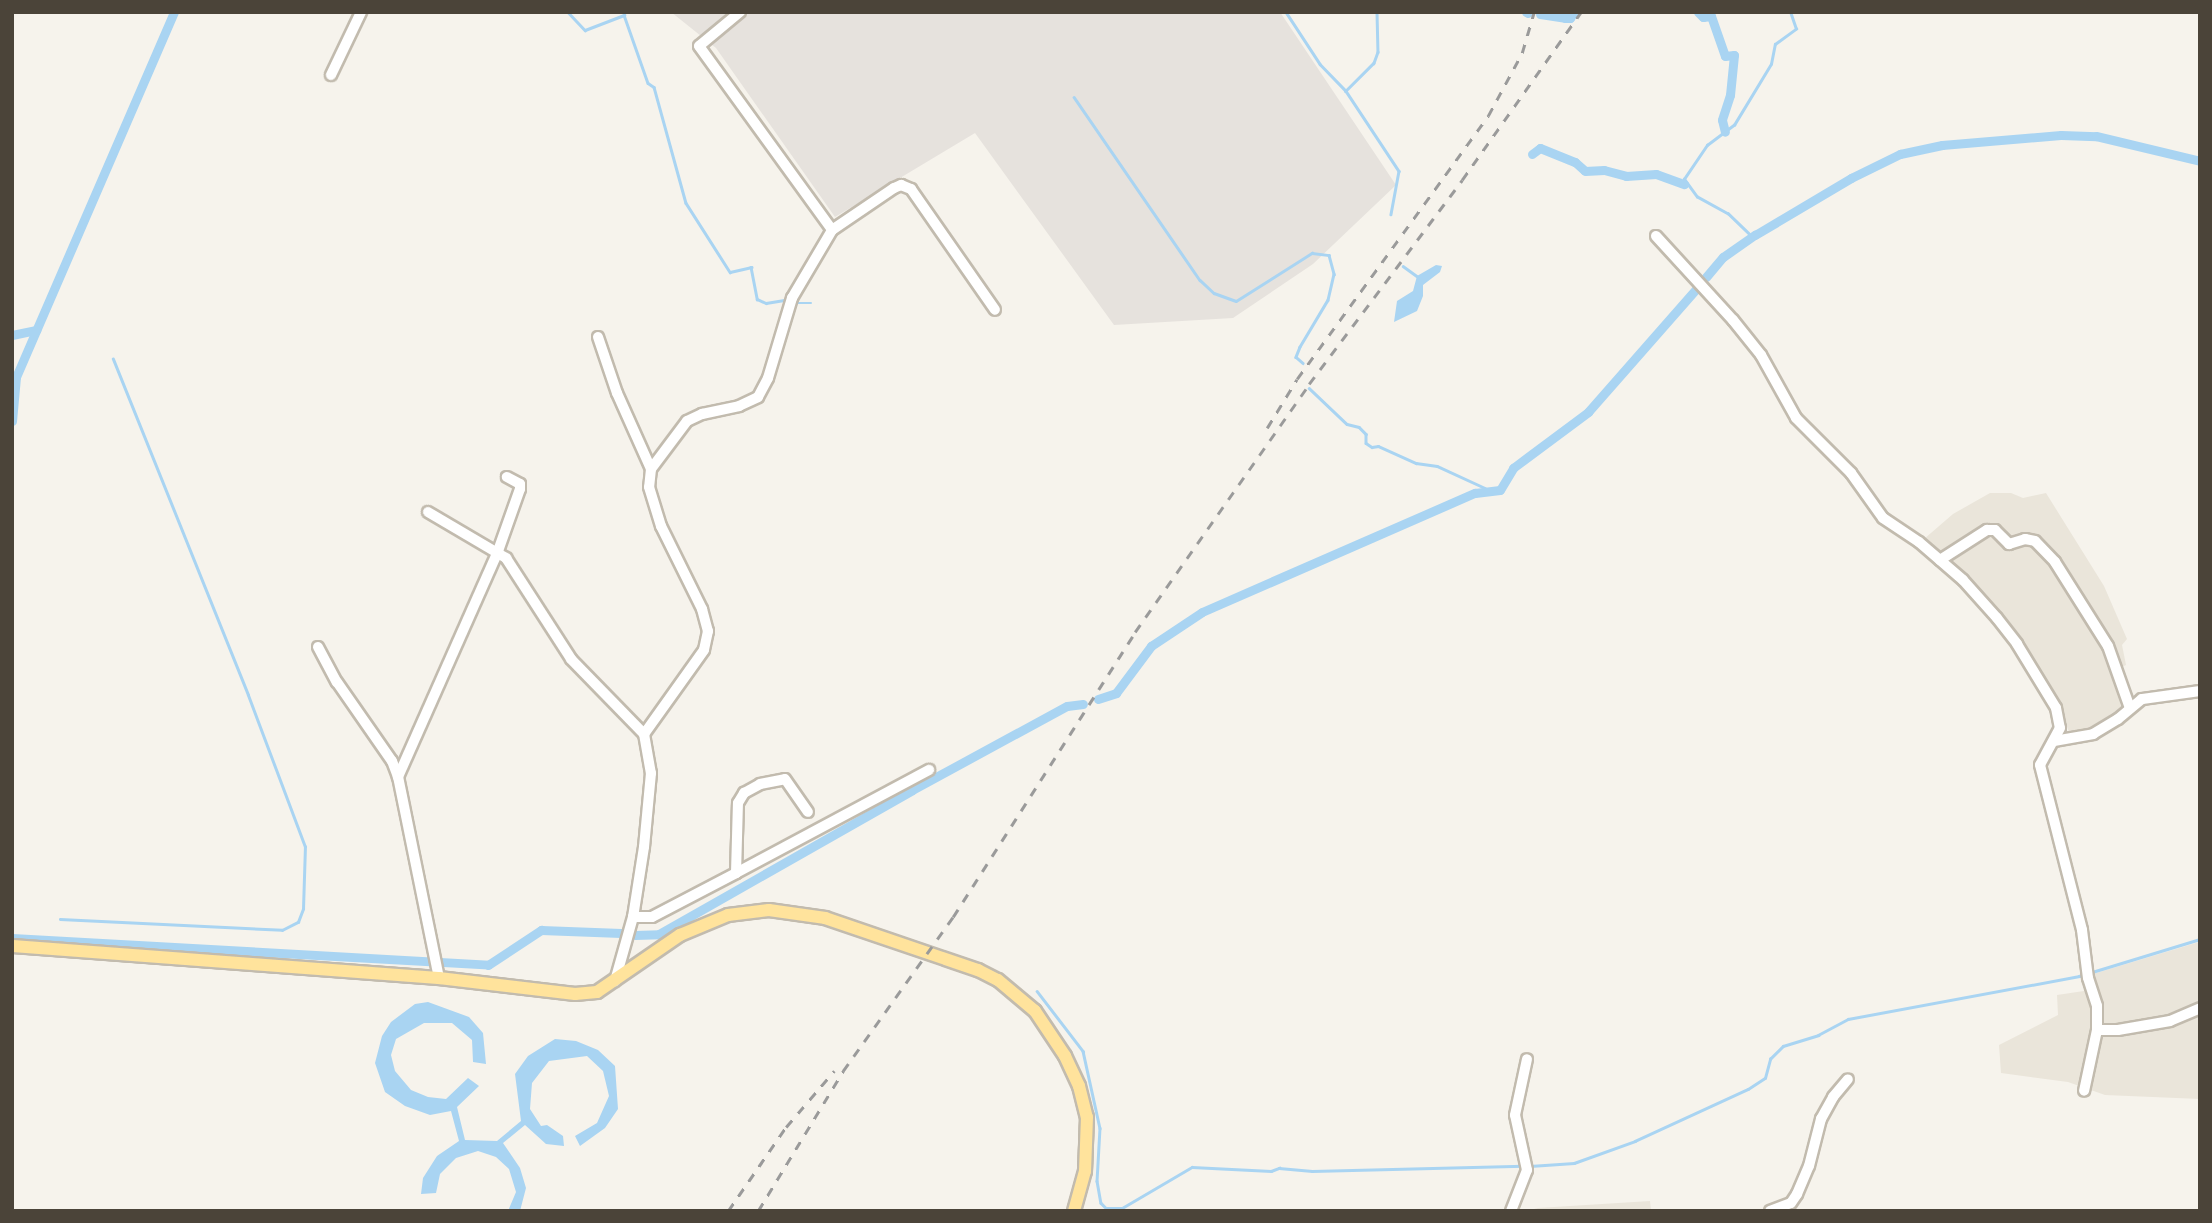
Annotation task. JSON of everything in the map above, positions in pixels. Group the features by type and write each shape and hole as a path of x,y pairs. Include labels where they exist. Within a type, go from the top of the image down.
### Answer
{"main road":[{"path":"12,946 439,978 575,994 597,992 671,941 701,924 742,912 769,910 815,916 855,926 998,980 1035,1011 1065,1056 1079,1086 1087,1117 1088,1147 1074,1211"}],"street":[{"path":"331,75 361,12"},
{"path":"740,12 699,46 832,230"},
{"path":"651,469 687,421 702,414 739,406 758,397 768,378 792,298 832,230 894,188 906,185 920,199 995,310"},
{"path":"1656,236 1740,329 1760,355 1796,418 1851,474 1884,518 1963,580 2017,644 2061,719 2054,741 2040,765 2082,930 2088,978 2097,1006 2097,1030 2084,1091"},
{"path":"598,337 617,393 651,469 649,487 661,526 702,609 708,631 704,650 644,734"},
{"path":"398,777 498,551 520,489 520,484 507,477"},
{"path":"428,512 498,551 520,577 571,660 644,734 651,773 633,917 615,982"},
{"path":"1940,560 1987,530 1995,530 2009,544 2025,539 2035,541 2054,562 2108,646 2130,708"},
{"path":"318,647 337,682 392,761 398,777 439,978"},
{"path":"2054,741 2093,734 2142,699 2200,691"},
{"path":"633,917 652,917 929,770"},
{"path":"736,873 738,803 744,793 760,783 785,779 808,812"},
{"path":"2097,1030 2118,1030 2170,1021 2200,1008"},
{"path":"1511,1211 1527,1170 1515,1115 1527,1059"},
{"path":"1770,1211 1791,1203 1797,1194 1809,1166 1821,1119 1833,1097 1848,1079"}],"shaded area":[{"path":"671,12 1280,12 1396,185 1313,264 1233,318 1114,325 975,133 835,217 716,48"},
{"path":"1990,493 2011,493 2023,498 2046,493 2104,586 2127,639 2122,645 2126,665 2113,671 2122,711 2106,723 2082,731 2069,732 2060,709 2015,637 1924,539 1953,514"},
{"path":"2199,942 2200,1099 2105,1095 2068,1082 2001,1073 1999,1045 2058,1015 2057,995 2084,991 2083,977"},
{"path":"1650,1201 1651,1211 1526,1211 1538,1208"}],"water":[{"path":"1436,265 1442,266 1440,272 1423,285 1423,296 1417,311 1394,322 1397,301 1413,291 1417,276"},
{"path":"428,1002 469,1017 483,1033 486,1064 473,1062 472,1040 452,1023 424,1023 396,1039 391,1055 395,1071 411,1090 428,1097 446,1099 468,1078 479,1086 457,1107 465,1140 497,1141 521,1121 515,1074 528,1056 555,1039 576,1041 598,1050 615,1066 618,1109 605,1128 580,1146 575,1136 597,1123 609,1096 603,1071 587,1056 549,1061 532,1083 530,1109 541,1126 547,1125 563,1136 564,1146 546,1144 525,1125 503,1143 520,1168 526,1188 520,1211 508,1211 516,1192 509,1169 496,1157 478,1151 456,1158 440,1174 436,1193 421,1194 423,1178 437,1156 459,1141 451,1111 430,1115 405,1106 385,1092 375,1063 382,1036 391,1022 415,1004"}],"waterway":[{"path":"12,421 16,377 174,12"},
{"path":"568,12 585,30 624,15 648,83 654,87 686,203 730,272 751,267 757,299 766,303 784,300"},
{"path":"1286,12 1320,64 1346,91"},
{"path":"1377,12 1378,52 1374,63 1346,91 1399,171 1391,214"},
{"path":"1540,14 1570,18 1574,12"},
{"path":"1698,12 1703,17 1711,16 1725,56 1734,55 1730,95 1722,120 1725,132"},
{"path":"1749,234 1728,214 1697,197 1684,179 1707,145 1734,125 1771,64 1775,44 1796,29 1790,12"},
{"path":"1074,97 1200,280 1214,293 1236,301 1312,253 1329,255 1334,274 1328,300 1296,357 1303,363"},
{"path":"1706,277 1723,257 1755,235 1851,178 1900,154 1942,145 2061,135 2096,136 2200,161"},
{"path":"1532,154 1540,148 1575,162 1585,171 1604,170 1626,176 1656,174 1684,184"},
{"path":"1403,266 1417,276"},
{"path":"1098,699 1116,693 1151,646 1202,612 1475,493 1500,490 1513,468 1588,412 1697,288"},
{"path":"797,303 811,303"},
{"path":"12,335 36,330"},
{"path":"60,919 282,930 298,922 303,909 305,847 248,695 113,359"},
{"path":"1309,388 1347,424 1359,427 1366,434 1366,443 1372,447 1378,446 1416,463 1437,466 1485,488"},
{"path":"635,935 659,934 912,790 1067,706 1083,704"},
{"path":"12,938 488,965 541,930 621,933"},
{"path":"1530,1166 1574,1163 1635,1141 1748,1089 1765,1078 1770,1059 1783,1046 1818,1035 1848,1019 2079,976 2200,939"},
{"path":"1037,991 1083,1051 1100,1128 1097,1181 1101,1203 1106,1208 1122,1208 1192,1167 1312,1171 1523,1166"}],"railway":[{"path":"1267,428 1297,379 1488,116 1522,53 1534,12"},
{"path":"758,1211 843,1071 953,917 1135,632 1309,384 1462,180 1581,12"},
{"path":"728,1211 786,1127 834,1071"}]}
